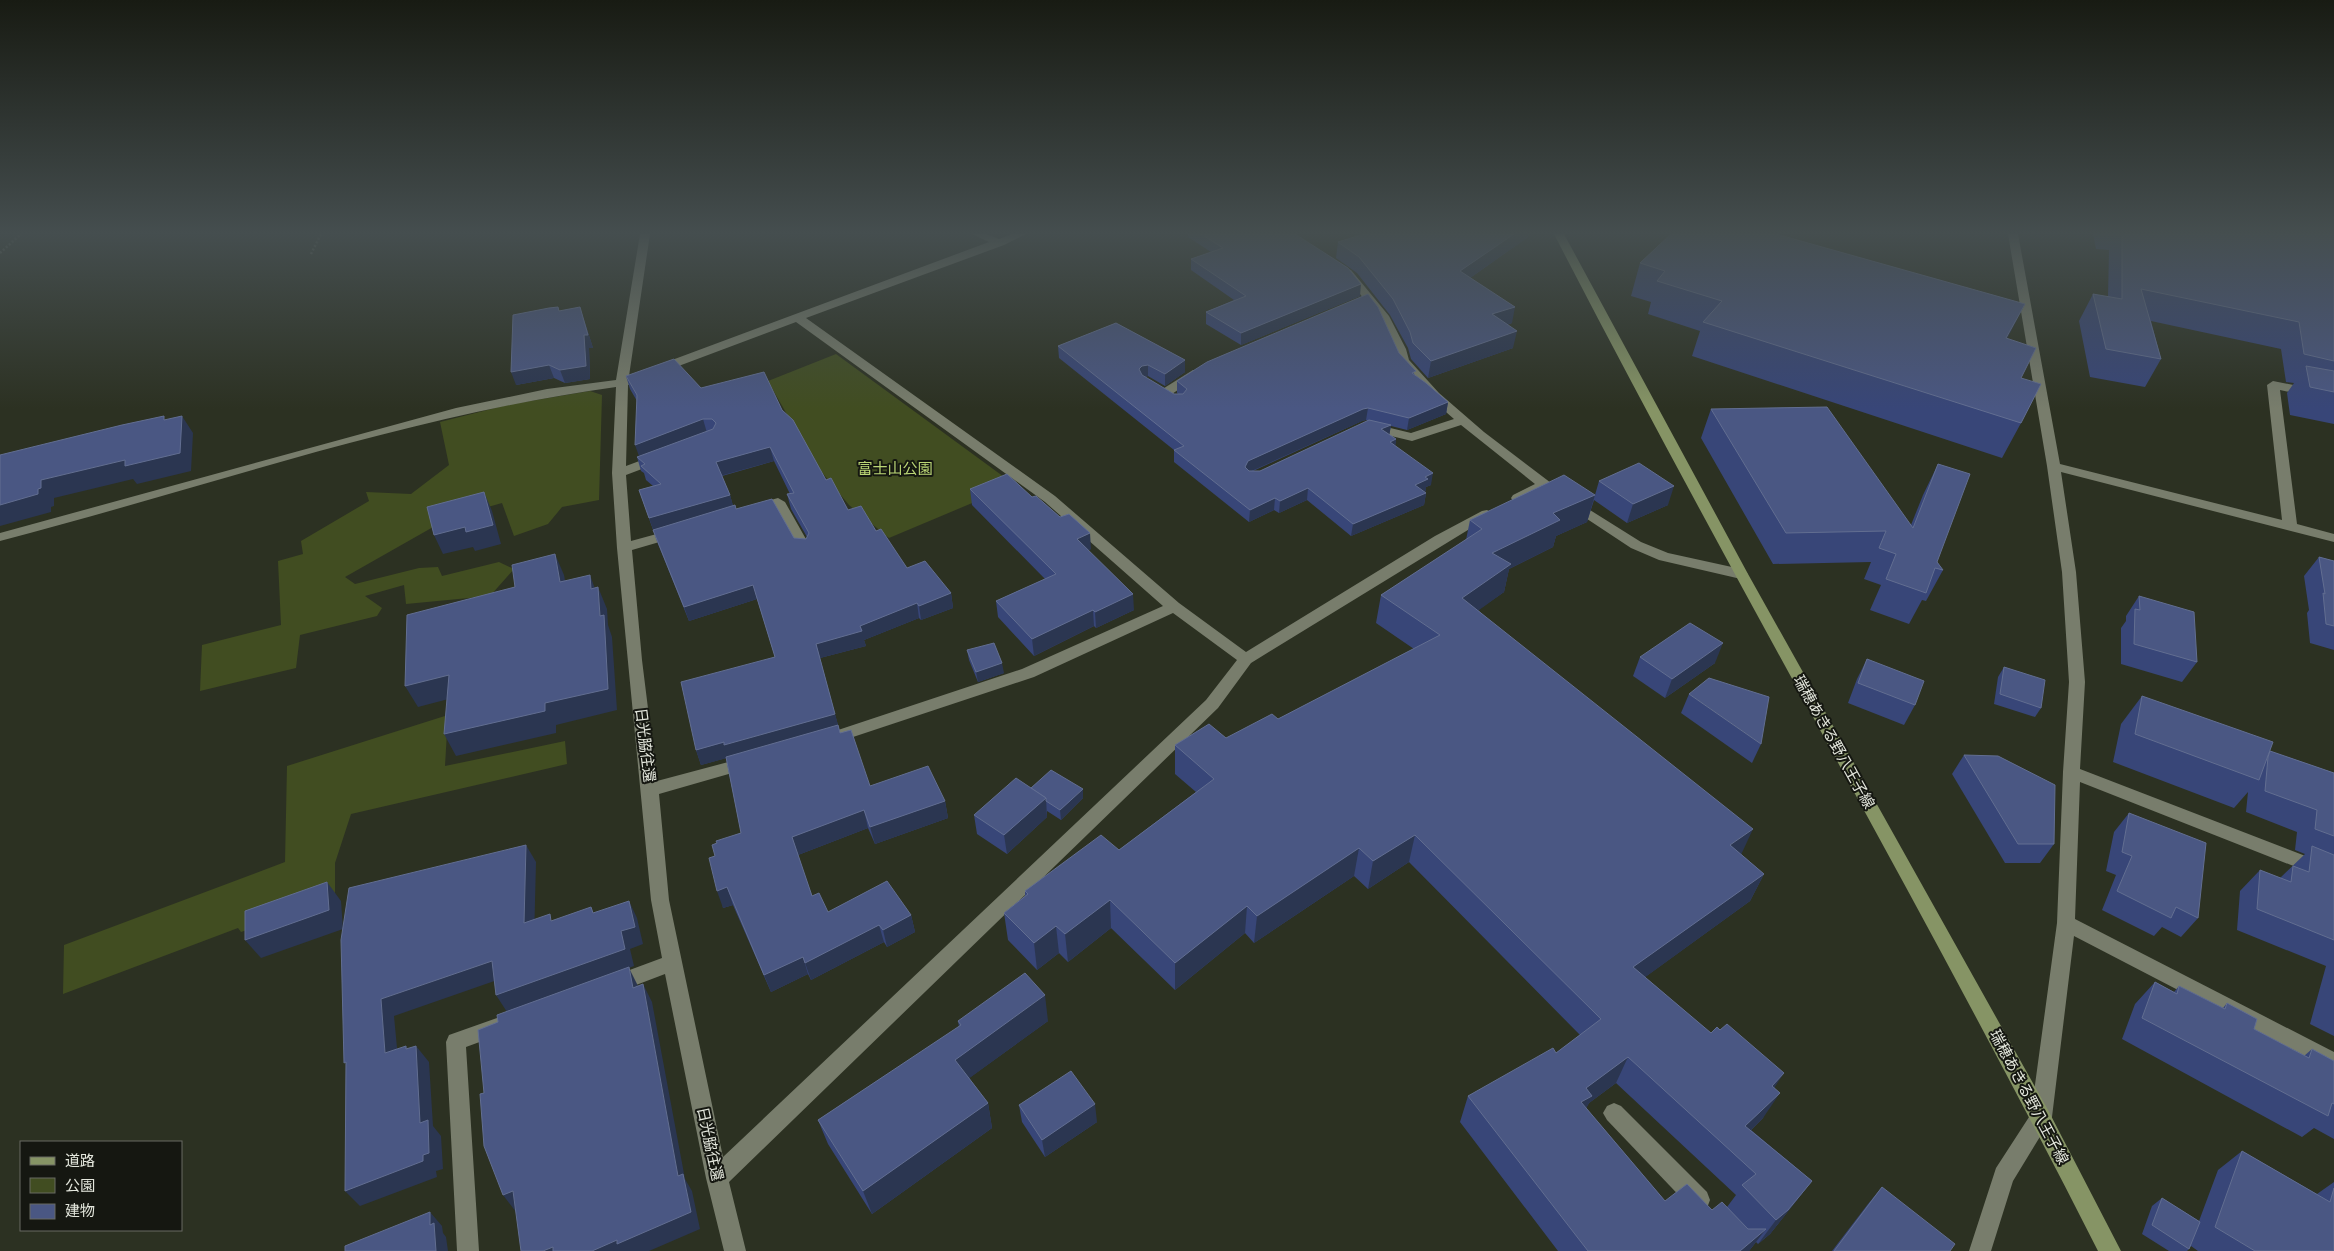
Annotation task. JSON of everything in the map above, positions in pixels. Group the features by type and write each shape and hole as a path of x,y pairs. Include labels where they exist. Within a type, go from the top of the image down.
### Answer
{"main road":[{"name":"瑞穂あきる野八王子線","path":"1590,292 1741,574 2041,1117 2110,1251"}],"street":[{"name":"日光脇往還","path":"636,292 622,384 619,473 634,660 650,790 660,900 717,1178 735,1251"},
{"path":"0,537 209,478 456,412 548,393 622,384 865,292"},
{"path":"1362,292 1400,349 1403,361 1435,396 1462,420 1544,485 1636,545 1664,557 1741,574"},
{"path":"1980,1251 2004,1176 2041,1117 2066,923 2071,772 2077,682 2069,572 2054,466 2023,292"},
{"path":"797,317 1050,499 1174,607 1246,659"},
{"path":"1166,393 1204,367"},
{"path":"2290,527 2273,385 2334,397"},
{"path":"1153,386 1179,401"},
{"path":"1357,430 1366,426 1412,437 1462,420"},
{"path":"619,473 675,452"},
{"path":"2054,466 2334,538"},
{"path":"717,1178 1212,704 1246,659 1440,539 1544,485"},
{"path":"742,513 775,497 804,548"},
{"path":"624,548 687,529"},
{"path":"820,742 1028,673 1174,607"},
{"path":"650,790 763,758"},
{"path":"2071,772 2334,875"},
{"path":"2066,923 2334,1062"},
{"path":"597,990 672,963"},
{"path":"468,1251 456,1042 513,1021"},
{"path":"1614,1113 1715,1216"}],"green space":[{"name":"富士山公園","path":"836,354 1015,485 889,538 849,505 815,464 768,381"},
{"path":"590,391 602,395 599,500 562,507 548,524 514,536 502,503 449,518 345,577 355,584 419,568 438,567 442,576 499,562 514,569 490,596 406,604 404,585 365,596 382,608 377,616 300,635 296,668 200,691 202,645 281,625 278,561 303,554 301,541 369,501 366,492 411,494 449,465 440,422 507,405"},
{"path":"448,715 445,766 565,741 567,764 351,814 335,863 335,901 241,932 238,928 63,994 64,945 285,862 287,766"}],"building":[{"path":"1241,292 1340,292 1241,333 1206,312 1246,296"},
{"path":"1388,292 1493,292 1515,307 1492,314 1517,331 1431,361 1413,343 1410,332"},
{"path":"1694,292 1984,292 2025,304 2006,338 2036,348 2021,378 2041,384 2021,423 1703,322 1722,301"},
{"path":"2122,292 2142,292 2161,359 2106,349 2093,294 2122,299"},
{"path":"2157,292 2334,292 2334,361 2304,354 2299,322"},
{"path":"1368,294 1378,307 1399,353 1416,371 1412,373 1448,402 1409,418 1368,408 1363,409 1248,461 1245,467 1249,471 1260,471 1369,420 1391,425 1381,429 1396,439 1390,442 1433,473 1425,477 1428,479 1415,485 1426,493 1353,524 1308,488 1280,501 1275,498 1250,510 1174,450 1184,446 1058,346 1116,323 1185,360 1165,374 1148,365 1142,366 1139,369 1142,375 1174,394 1183,394 1187,389 1177,381 1207,362"},
{"path":"558,307 559,311 580,307 588,335 584,335 586,366 560,370 549,365 511,372 513,315"},
{"path":"674,359 701,388 764,372 782,410 793,420 826,480 831,478 848,510 861,506 876,531 881,529 907,568 925,561 951,593 919,606 917,603 860,626 862,631 816,644 835,714 724,745 724,742 696,750 681,682 775,657 753,585 684,607 653,530 735,505 736,509 772,499 794,538 806,539 809,533 787,494 794,493 770,447 716,462 730,495 649,518 639,490 661,484 641,466 645,464 637,457 713,429 716,423 712,419 703,419 635,445 637,395 626,376"},
{"path":"2306,366 2334,371 2334,392 2310,387"},
{"path":"1827,407 1913,528 1938,464 1970,474 1937,562 1943,570 1935,568 1926,593 1886,579 1896,554 1879,548 1886,531 1786,533 1711,409"},
{"path":"164,416 164,420 182,416 180,453 125,466 125,460 41,480 41,488 38,489 38,494 0,505 0,455"},
{"path":"1639,463 1674,486 1633,504 1599,481"},
{"path":"1007,474 1032,497 1036,496 1060,517 1069,514 1090,533 1077,539 1133,594 1095,612 1093,610 1032,639 996,601 1056,574 970,489"},
{"path":"1564,475 1595,495 1553,513 1560,520 1492,553 1511,564 1462,598 1753,829 1730,845 1764,874 1633,967 1711,1033 1717,1027 1720,1030 1727,1024 1784,1073 1772,1086 1780,1093 1745,1126 1812,1181 1788,1210 1776,1220 1742,1185 1756,1174 1628,1057 1586,1088 1592,1096 1581,1102 1665,1201 1687,1184 1712,1210 1722,1202 1748,1229 1766,1229 1740,1251 1588,1251 1468,1096 1553,1048 1556,1053 1601,1019 1415,835 1373,861 1359,848 1257,916 1247,906 1175,963 1110,900 1065,934 1056,926 1034,943 1004,913 1028,894 1025,891 1101,835 1119,850 1214,779 1175,745 1209,724 1226,738 1272,714 1278,719 1440,635 1381,595 1482,529 1470,520"},
{"path":"484,492 493,525 466,532 465,527 434,535 427,507"},
{"path":"555,554 560,582 590,575 591,589 598,587 600,616 604,615 608,689 545,703 545,711 444,734 449,675 405,686 407,615 515,587 512,565"},
{"path":"2319,557 2334,561 2334,626 2326,624 2323,593 2325,594"},
{"path":"2139,596 2194,612 2197,662 2134,644 2135,609 2140,610"},
{"path":"1690,623 1723,643 1672,679 1640,657"},
{"path":"994,643 1002,663 976,672 967,650"},
{"path":"1867,659 1924,681 1915,705 1858,683"},
{"path":"2004,667 2045,680 2041,708 2000,694"},
{"path":"1709,678 1769,697 1761,744 1689,694"},
{"path":"2142,696 2273,742 2259,780 2135,734"},
{"path":"838,725 840,733 851,730 870,786 928,766 945,801 870,827 864,810 792,837 812,896 819,893 828,912 887,881 911,915 883,930 879,925 805,963 803,957 764,975 727,887 717,891 709,858 715,856 712,845 717,843 716,841 741,833 726,757"},
{"path":"2270,751 2334,773 2334,836 2315,829 2317,810 2265,791"},
{"path":"1964,755 1998,756 2055,785 2054,844 2018,844"},
{"path":"1051,770 1083,789 1060,810 1031,788"},
{"path":"1016,778 1046,798 1004,835 974,815"},
{"path":"2129,813 2206,843 2198,918 2176,907 2171,918 2117,891 2132,856 2122,852"},
{"path":"526,845 524,923 550,914 551,921 591,907 593,913 629,901 635,927 621,931 625,949 496,995 492,961 381,999 385,1053 406,1046 406,1049 416,1046 420,1123 428,1120 429,1153 423,1155 423,1161 345,1191 346,1062 344,1063 341,940 349,888"},
{"path":"2312,846 2334,855 2334,940 2257,909 2260,870 2291,882 2293,866 2309,872"},
{"path":"327,882 329,910 245,940 245,911"},
{"path":"629,967 633,988 643,984 678,1176 683,1174 691,1212 617,1244 617,1240 592,1251 553,1251 553,1247 543,1251 521,1251 513,1191 503,1195 484,1146 480,1094 484,1093 478,1030 498,1022 497,1015"},
{"path":"1025,973 1045,995 955,1060 988,1103 863,1191 818,1120 961,1025 958,1021"},
{"path":"2155,982 2177,994 2179,986 2225,1009 2227,1003 2257,1019 2254,1029 2309,1058 2312,1049 2334,1061 2334,1104 2332,1103 2328,1116 2142,1018"},
{"path":"1071,1071 1095,1104 1042,1140 1019,1105"},
{"path":"2242,1151 2330,1202 2334,1188 2334,1251 2255,1251 2215,1227"},
{"path":"1882,1187 1955,1244 1950,1251 1834,1251"},
{"path":"2162,1198 2200,1222 2189,1249 2152,1225"},
{"path":"430,1212 430,1225 434,1223 436,1251 345,1251 345,1246"}]}
